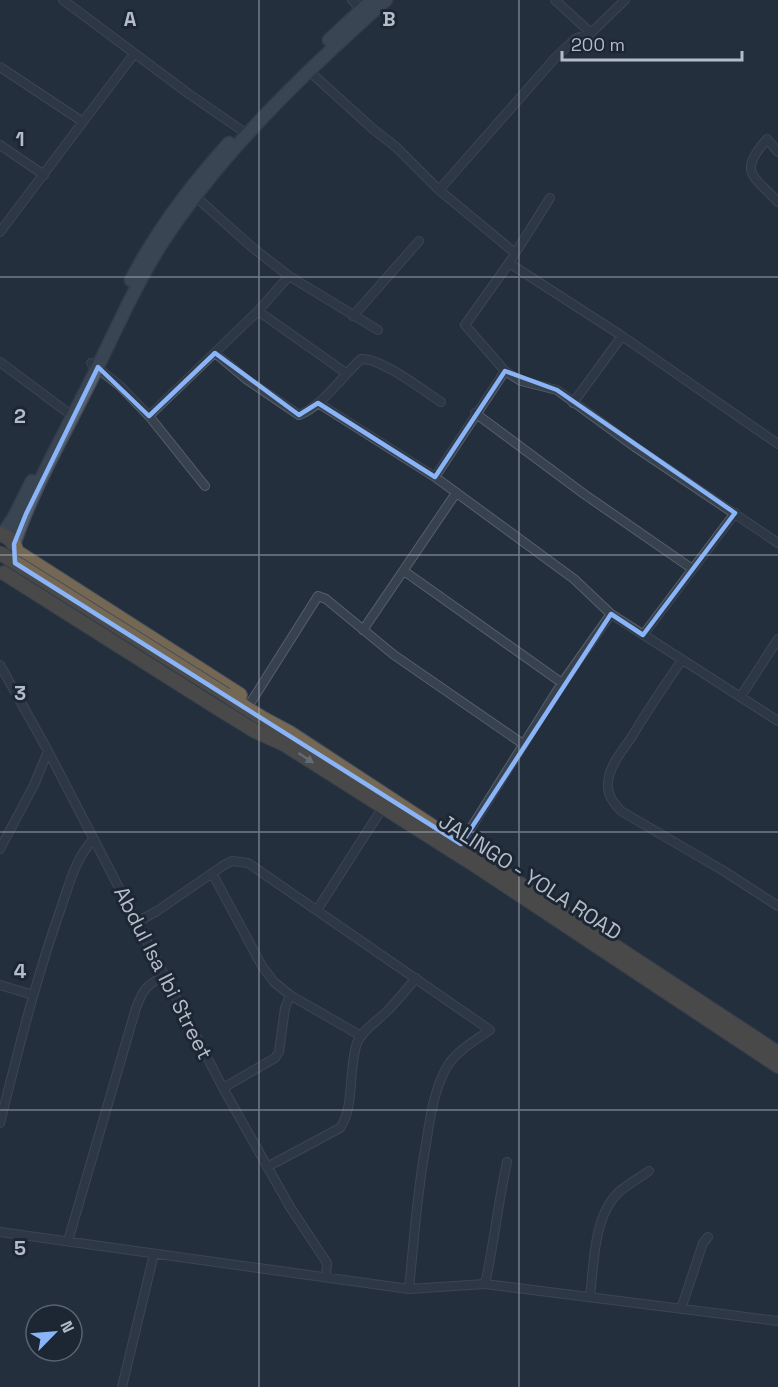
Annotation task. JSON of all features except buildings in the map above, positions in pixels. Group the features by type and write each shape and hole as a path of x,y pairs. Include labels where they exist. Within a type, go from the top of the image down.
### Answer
{"highway":[{"path":"1,535 16,548 277,720 287,738"},
{"path":"1,569 15,564 16,548"},
{"path":"0,553 287,738 461,844 778,1053"},
{"path":"1,569 224,698"},
{"name":"JALINGO - YOLA ROAD","path":"1,569 255,731 287,738 383,807 478,867 778,1066"}],"main road":[{"path":"16,548 39,484 95,365 127,288 147,251 183,198 361,8 372,0"},
{"path":"1,535 14,517 67,412 95,365 142,276 196,197 245,131 309,71 361,8 386,0"}],"street":[{"path":"63,0 189,94 245,131"},
{"path":"555,0 591,33"},
{"path":"439,190 555,58 575,39 591,33 625,0"},
{"path":"2,226 44,175 134,54"},
{"path":"0,67 83,122"},
{"path":"309,71 396,147 439,190 515,253"},
{"path":"778,152 767,139 752,156 750,166 752,174 778,202"},
{"path":"0,145 44,175"},
{"path":"196,197 253,248 290,276 378,330"},
{"path":"550,198 509,263 465,325 505,371 521,381 557,390 573,404 776,538"},
{"path":"353,316 419,241"},
{"path":"509,263 622,336 778,444"},
{"path":"149,416 258,311 290,276"},
{"path":"258,311 346,373"},
{"path":"573,404 622,336"},
{"path":"215,353 246,380 299,415 308,412 318,403 360,359 368,358 400,375 441,402"},
{"path":"0,362 67,412"},
{"path":"95,365 120,386 149,416 205,486"},
{"path":"435,477 475,413 505,371"},
{"path":"318,403 435,477 574,579 611,614 778,721"},
{"path":"475,413 584,494 692,568"},
{"path":"363,630 456,493"},
{"path":"643,635 735,513"},
{"path":"404,571 562,683"},
{"path":"251,702 318,596 326,599 394,655 523,744"},
{"path":"461,844 562,683 611,614"},
{"path":"741,696 778,639"},
{"path":"682,660 612,766 608,780 612,801 621,811 722,870 778,906"},
{"name":"Abdul Isa Ibi Street","path":"0,665 48,751 223,1088 304,1231 327,1263 326,1277"},
{"path":"0,849 34,785 48,751"},
{"path":"317,910 383,807"},
{"path":"0,1124 33,995 69,885 84,848 94,839"},
{"path":"137,922 232,861 248,863 490,1030 449,1064 440,1082 430,1114 418,1189 410,1289"},
{"path":"212,873 262,966 274,982 361,1036"},
{"path":"68,1241 142,991 165,975"},
{"path":"267,1167 340,1128 347,1119 357,1044 361,1036 416,978"},
{"path":"0,985 33,995"},
{"path":"223,1088 275,1058 279,1052 285,1008 290,994"},
{"path":"485,1284 507,1162"},
{"path":"590,1297 599,1229 604,1211 618,1192 649,1171"},
{"path":"0,1232 410,1289 485,1284 778,1321"},
{"path":"681,1309 703,1243 708,1237"},
{"path":"122,1387 154,1254"}],"highlighted area":[{"path":"215,353 299,415 318,403 435,477 505,371 557,390 735,513 643,635 611,614 461,844 15,563 14,544 26,514 98,367 149,416"}]}
